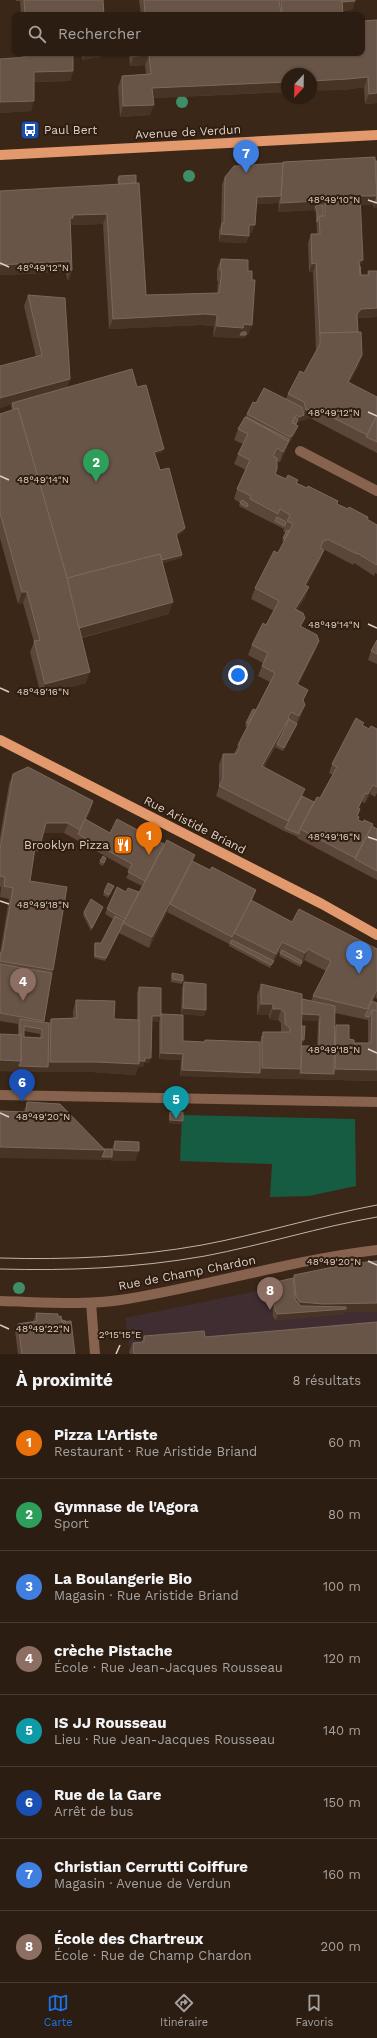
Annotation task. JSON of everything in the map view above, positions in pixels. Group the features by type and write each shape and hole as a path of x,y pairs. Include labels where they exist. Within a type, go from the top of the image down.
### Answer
{"main road":[{"name":"Avenue de Verdun","path":"0,155 377,135"},
{"name":"Rue Aristide Briand","path":"0,741 322,904 377,935"}],"street":[{"path":"300,451 377,491"},
{"path":"0,1095 377,1102"},
{"name":"Rue de Champ Chardon","path":"0,1301 91,1303 168,1292 312,1260 377,1250"},
{"path":"91,1303 96,1354"}],"shaded area":[{"path":"377,1269 377,1354 130,1354 125,1318 345,1273"}],"green space":[{"path":"182,1115 355,1119 356,1186 309,1196 270,1197 272,1164 180,1161"}],"building":[{"path":"24,0 103,0 104,12 25,12"},
{"path":"144,0 279,0 281,12 145,12"},
{"path":"281,0 342,0 343,12 282,12"},
{"path":"342,0 355,0 355,1 342,2"},
{"path":"377,20 377,93 369,94 368,77 317,81 317,68 281,68 281,82 152,88 154,105 123,106 122,76 151,74 149,56 365,56 365,21"},
{"path":"73,56 73,71 34,72 34,101 0,102 0,59"},
{"path":"375,157 377,196 360,196 363,260 359,261 360,275 369,275 368,271 377,271 377,308 361,309 357,314 358,332 320,333 320,335 316,263 312,264 311,234 320,234 319,216 325,216 325,199 319,199 317,201 281,203 283,162"},
{"path":"375,161 377,161 377,196"},
{"path":"283,163 281,196 257,197 255,225 249,225 249,236 221,234 222,223 224,223 225,177 234,166"},
{"path":"136,175 136,183 119,184 119,176"},
{"path":"139,183 146,295 219,293 222,271 220,270 221,259 248,260 248,271 252,271 252,280 255,280 252,325 244,324 243,328 217,326 217,315 205,314 113,319 107,214 73,215 73,218 70,218 72,270 70,270 70,261 0,265 0,191"},
{"path":"317,205 323,205 323,216 319,216 317,222 317,209 315,207"},
{"path":"28,295 65,298 70,379 0,398 0,366 42,355"},
{"path":"242,332 246,332 246,335 240,335"},
{"path":"361,332 362,355 348,382 377,397 377,415 367,435 314,408 306,410 304,402 288,394 300,371 304,373 320,344 320,333"},
{"path":"132,369 137,387 146,385 164,449 154,452 160,470 169,468 185,528 176,534 182,555 162,560 160,554 67,578 18,408 14,410 12,403"},
{"path":"264,388 302,407 304,415 299,417 296,415 292,422 298,426 292,436 291,435 290,437 247,414 253,402 256,403"},
{"path":"18,408 67,578 90,672 45,684 34,641 40,640 27,592 22,592 0,513 0,414"},
{"path":"377,416 377,442 366,437"},
{"path":"245,417 289,441 283,452 277,448 273,456 277,458 277,469 275,474 286,479 288,475 298,480 296,483 307,488 308,486 338,501 337,504 348,509 349,507 368,517 367,519 377,525 377,565 357,553 327,539 326,541 324,540 320,548 324,550 305,585 309,587 295,609 303,613 305,618 300,626 317,635 319,641 297,684 308,690 303,700 305,705 299,716 291,712 262,766 305,789 288,821 219,786 223,779 223,754 236,754 240,746 238,745 275,673 262,666 268,653 252,645 263,623 266,625 279,601 255,588 274,551 278,553 293,524 287,521 290,515 280,509 278,514 250,499 251,496 237,489 250,460 238,454 248,434 238,429"},
{"path":"246,417 289,439 288,441"},
{"path":"295,417 298,419 296,424 292,423"},
{"path":"242,500 248,504 247,507 240,503"},
{"path":"277,517 286,522 285,526 275,521"},
{"path":"287,530 289,531 285,539 283,538"},
{"path":"160,554 173,602 79,628 67,578"},
{"path":"377,640 377,654 371,651"},
{"path":"253,709 256,710 248,724 246,723"},
{"path":"356,718 364,723 362,725 369,729 371,726 377,729 377,787 373,785 368,794 365,793 358,808 360,809 357,816 359,817 358,820 363,822 364,820 373,824 355,858 300,829 317,797 320,798 337,767 332,764"},
{"path":"289,719 297,724 284,748 277,744"},
{"path":"28,767 93,801 80,830 68,823 46,823 41,842 36,841 30,881 67,887 53,970 0,961 0,953 2,952 13,888 4,886 5,877 0,876 0,849 13,774"},
{"path":"302,796 314,802 300,829 299,834 285,828"},
{"path":"85,819 110,833 117,819 164,844 145,881 128,872 132,864 78,834"},
{"path":"372,826 377,829 377,871 355,859"},
{"path":"167,840 195,855 152,937 123,923"},
{"path":"103,856 106,858 104,863 100,861"},
{"path":"192,861 210,870 212,867 256,890 232,937 170,904"},
{"path":"108,883 114,886 109,895 104,892"},
{"path":"117,887 126,892 128,888 139,892 125,919 107,909"},
{"path":"91,899 103,907 92,928 84,912"},
{"path":"251,900 292,922 299,909 377,949 377,990 367,1009 313,996 331,961 308,949 305,953 282,942 276,954 234,933"},
{"path":"115,916 124,921 106,958 95,956 95,943 101,943"},
{"path":"232,940 274,961 271,965 230,943"},
{"path":"282,950 302,961 301,964 280,953"},
{"path":"0,964 52,973 44,1021 0,1013"},
{"path":"172,973 183,975 183,981 173,979"},
{"path":"184,982 206,984 206,1010 183,1008"},
{"path":"261,984 302,994 301,1069 262,1068 263,1032 290,1032 290,1028 285,1024 285,1013 281,1009 273,1009 273,1004 261,1004"},
{"path":"139,987 161,988 161,1016 152,1016 151,1058 145,1058 145,1061 139,1061"},
{"path":"302,999 335,1006 334,1074 300,1073 302,1046 319,1046 320,1015 302,1014"},
{"path":"76,1000 115,1001 114,1019 139,1020 139,1064 50,1062 51,1019 77,1018"},
{"path":"372,1001 377,1003 377,1011 372,1010 369,1017 365,1016"},
{"path":"372,1010 377,1011 377,1070 335,1069 336,1025 349,1025 349,1039 354,1040 354,1043 371,1043"},
{"path":"161,1014 183,1015 183,1041 205,1042 205,1040 260,1042 260,1073 182,1070 183,1054 161,1053"},
{"path":"20,1019 49,1023 48,1067 19,1066 21,1061","holes":["24,1026 42,1029 42,1038 24,1037"]},
{"path":"302,1026 305,1026 304,1040 302,1040"},
{"path":"0,1034 21,1035 21,1061 0,1060"},
{"path":"27,1102 60,1104 105,1150 0,1147 0,1111 26,1112"},
{"path":"170,1112 183,1112 183,1121 170,1120"},
{"path":"115,1141 139,1142 139,1151 114,1150"},
{"path":"104,1149 112,1149 112,1157 102,1157 105,1150"},
{"path":"377,1261 377,1303 323,1304 300,1302 296,1296 294,1275 348,1264"},
{"path":"293,1278 295,1300 301,1306 346,1307 346,1309 278,1314 275,1311 274,1284 276,1282"},
{"path":"36,1313 58,1314 58,1317 61,1316 62,1322 71,1321 75,1354 22,1354 18,1324 37,1321"},
{"path":"377,1322 377,1354 134,1354 133,1343 144,1342 144,1336 204,1331 205,1337"}],"tram line":[{"path":"0,1258 101,1257 177,1249 224,1241 333,1214 377,1205"},
{"path":"0,1269 52,1270 103,1268 179,1260 227,1252 377,1217"}],"place":[{"name":"Paul Bert","path":"30,130"},
{"name":"Christian Cerrutti Coiffure","path":"246,173"},
{"name":"Gymnase de l'Agora","path":"96,482"},
{"name":"Brooklyn Pizza","path":"123,845"},
{"name":"Pizza L'Artiste","path":"149,855"},
{"name":"La Boulangerie Bio","path":"359,974"},
{"name":"crèche Pistache","path":"23,1001"},
{"name":"Rue de la Gare","path":"22,1102"},
{"name":"IS JJ Rousseau","path":"176,1119"},
{"name":"École des Chartreux","path":"270,1310"}]}
